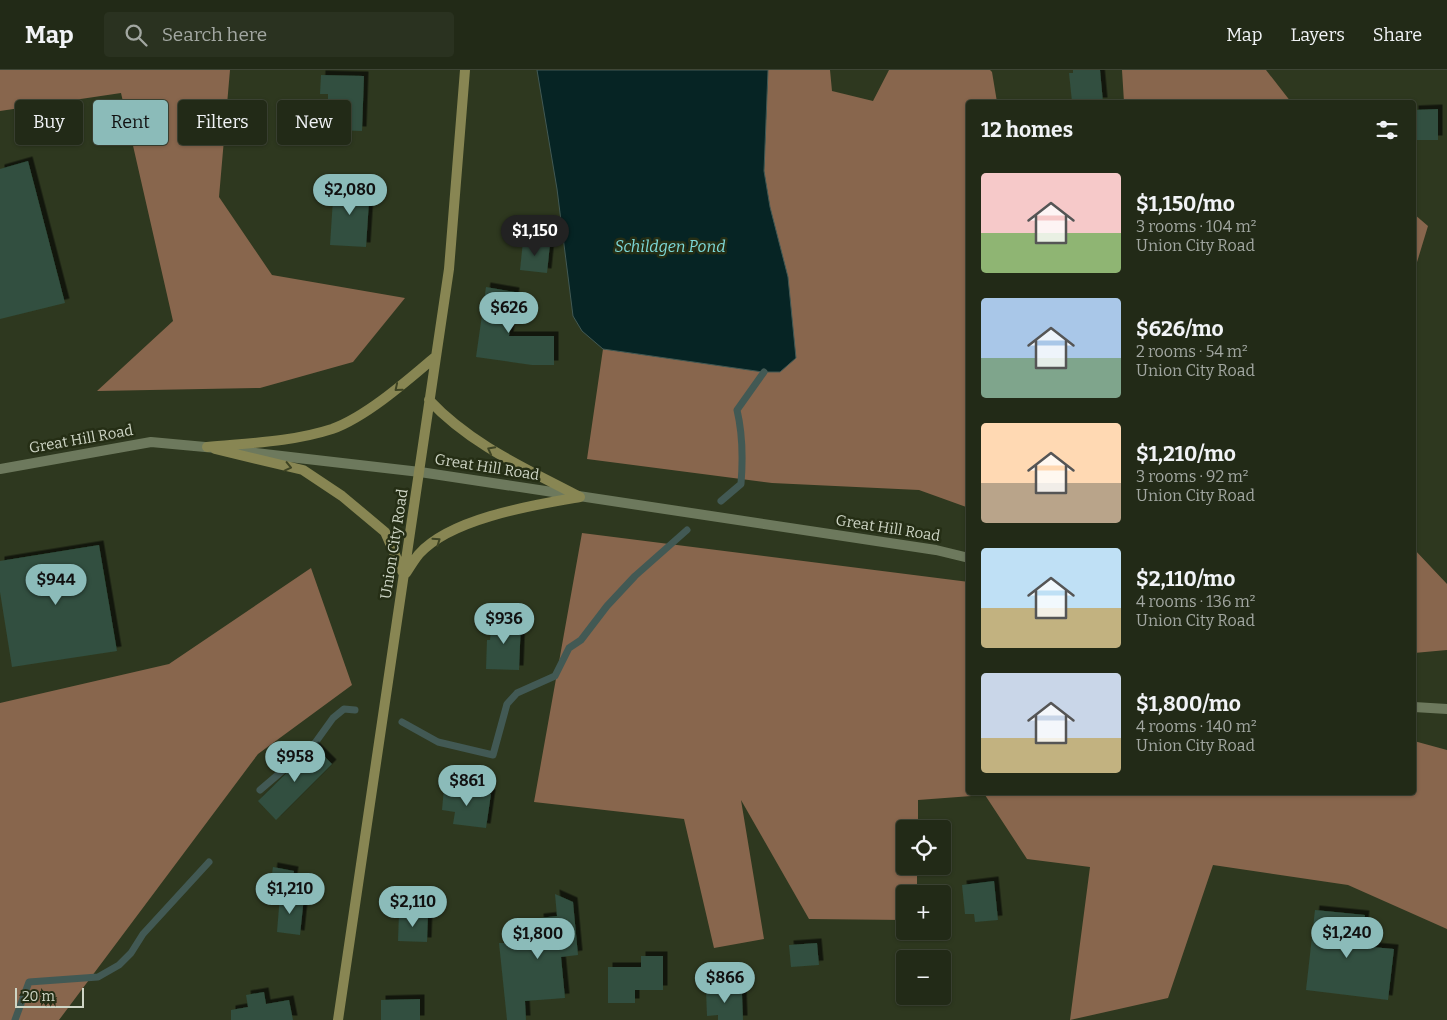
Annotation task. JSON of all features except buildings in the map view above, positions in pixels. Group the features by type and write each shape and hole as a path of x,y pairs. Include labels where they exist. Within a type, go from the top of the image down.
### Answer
{"main road":[{"name":"Union City Road","path":"338,1020 420,472 453,232 465,70"},
{"path":"206,447 301,437 333,428 391,394 435,357"},
{"path":"430,400 456,427 483,445 580,497"},
{"path":"206,447 303,470 342,496 385,532 404,576"},
{"path":"404,576 420,553 448,533 510,510 580,497"}],"street":[{"name":"Great Hill Road","path":"0,468 151,442 206,447 420,472 936,550 966,557"},
{"path":"1416,707 1447,710"}],"shaded area":[{"path":"0,70 230,70 227,100 178,100 178,145 224,145 219,197 272,275 405,298 353,362 260,388 97,391 173,321 133,145 168,145 168,100 123,100 121,93 74,100 15,100 15,109 0,111"},
{"path":"768,70 830,70 832,91 873,101 889,70 990,70 992,72 997,100 966,100 966,507 919,490 772,483 587,459 603,349 764,372 770,207 764,171"},
{"path":"1122,70 1266,70 1289,100 1124,100"},
{"path":"1416,216 1428,226 1416,265"},
{"path":"582,533 966,582 966,795 985,795 918,800 918,820 896,820 896,875 917,875 917,885 896,885 896,920 809,919 741,800 764,939 714,948 684,819 534,802"},
{"path":"1416,551 1447,584 1447,650 1416,653"},
{"path":"311,568 352,685 258,754 59,1020 0,1020 0,703 169,664"},
{"path":"1416,742 1447,750 1447,929 1348,885 1213,865 1168,998 1070,1020 1090,867 1027,859 985,795 1416,795"}],"water":[{"name":"Schildgen Pond","path":"537,70 768,70 764,171 770,207 788,277 796,358 780,372 763,372 603,349 582,331 573,316 557,189"}],"waterway":[{"path":"721,501 741,484 742,447 737,410 764,372"},
{"path":"402,722 438,742 493,755 507,704 517,693 555,676 569,648 581,640 607,606 635,576 687,530"},
{"path":"260,790 315,743 333,718 344,709 355,710"},
{"path":"15,1020 29,982 98,977 119,965 131,953 143,934 209,862"}]}
